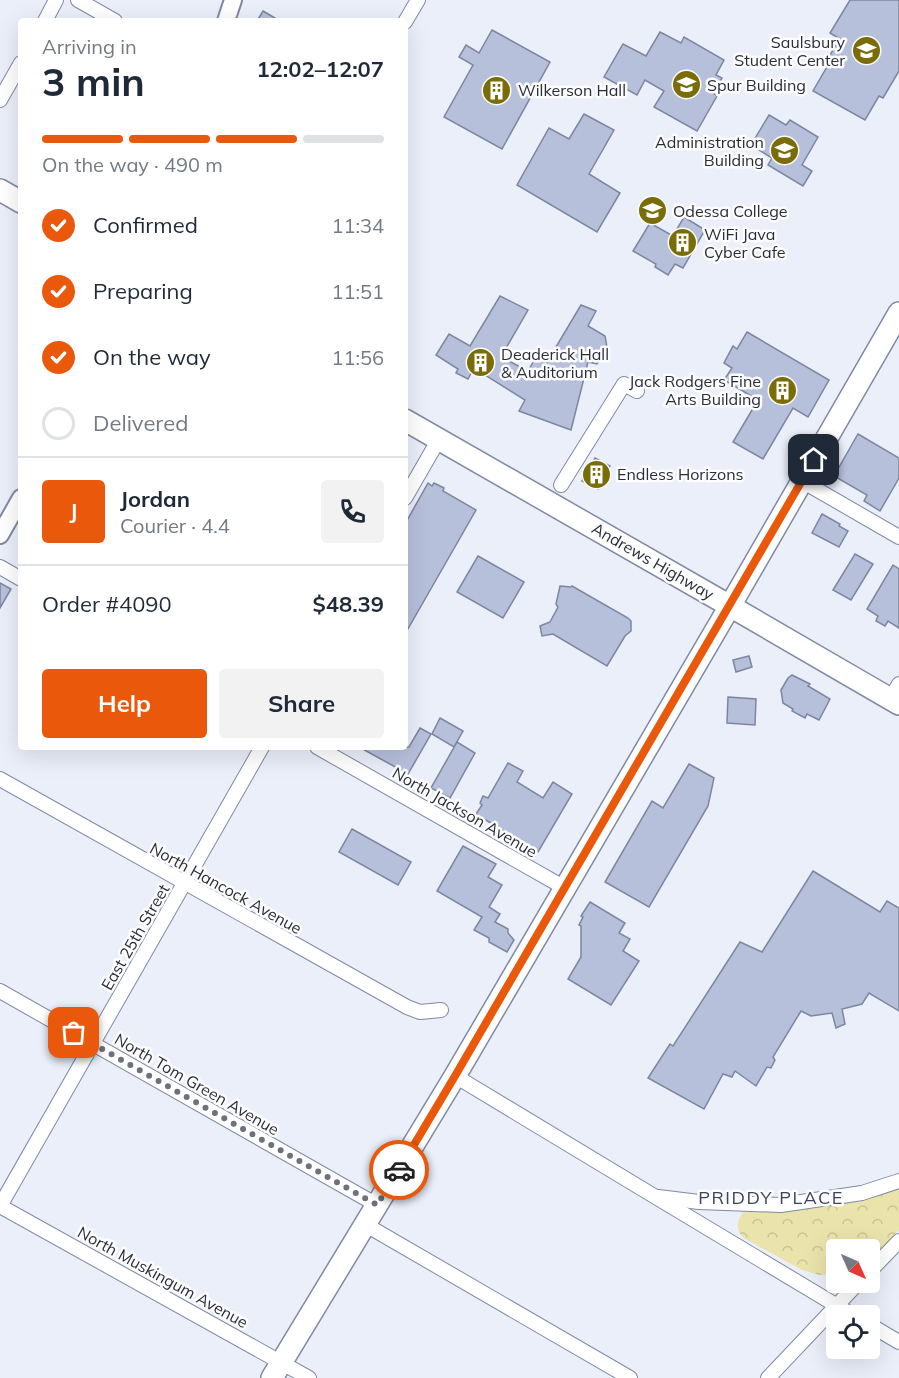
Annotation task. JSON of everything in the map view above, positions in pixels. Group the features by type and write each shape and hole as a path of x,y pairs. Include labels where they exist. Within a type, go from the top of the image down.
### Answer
{"main road":[{"path":"0,190 18,200"},
{"path":"277,1370 455,1076 899,313"},
{"name":"Andrews Highway","path":"408,422 730,606 896,696"}],"street":[{"path":"47,18 56,0"},
{"path":"78,0 110,18"},
{"path":"227,18 232,0"},
{"path":"407,18 418,0"},
{"path":"0,100 18,68"},
{"path":"561,485 624,384 637,391"},
{"path":"408,493 439,439"},
{"path":"802,481 899,537"},
{"path":"0,535 18,503"},
{"path":"0,567 18,577"},
{"name":"East 25th Street","path":"0,1206 260,750"},
{"name":"North Jackson Avenue","path":"322,750 565,888"},
{"name":"North Hancock Avenue","path":"0,779 407,1007 420,1012 441,1010"},
{"name":"North Tom Green Avenue","path":"0,991 377,1205"},
{"path":"455,1076 835,1305"},
{"path":"654,1196 699,1202 781,1205 862,1193 899,1181"},
{"name":"North Muskingum Avenue","path":"0,1206 277,1370 309,1378"},
{"path":"366,1226 630,1378"},
{"path":"880,1261 899,1241"},
{"path":"838,1305 849,1293"},
{"path":"768,1378 826,1317"},
{"path":"880,1331 899,1342"}],"green space":[{"path":"899,1190 899,1230 880,1251 880,1239 826,1239 826,1275 802,1270 742,1237 738,1228 742,1213 751,1210 791,1210 840,1204"}],"building":[{"name":"Saulsbury Student Center","path":"850,0 899,0 899,71 883,98 879,96 865,120 813,91 828,65 825,63 840,39 830,33"},
{"path":"263,11 275,18 259,18"},
{"name":"Wilkerson Hall","path":"492,30 550,62 502,149 444,117 473,65 459,57 466,45 479,53"},
{"name":"Spur Building","path":"660,32 681,43 684,37 724,60 716,75 722,78 713,93 717,96 697,131 654,107 664,91 645,80 637,95 604,77 623,44 646,56"},
{"path":"584,114 614,130 589,174 620,193 597,232 517,185 549,128 569,139"},
{"name":"Administration Building","path":"769,115 786,125 790,120 818,137 802,165 812,171 803,186 768,165 772,158 751,145"},
{"path":"684,217 705,230 683,268 675,264 668,275 655,267 656,264 633,251 650,223 673,236"},
{"name":"Deaderick Hall & Auditorium","path":"500,296 528,310 501,357 528,371 536,357 547,362 581,305 596,311 588,326 605,336 607,347 597,364 588,362 571,430 519,411 525,400 474,368 468,379 456,373 458,369 436,355 449,334 470,346"},
{"name":"Jack Rodgers Fine Arts Building","path":"747,332 829,380 808,417 793,408 763,459 733,442 758,400 724,380 732,368 724,363 733,346 737,349"},
{"path":"858,434 899,458 899,478 880,511 864,501 867,495 834,476"},
{"name":"Endless Horizons","path":"595,458 610,466 598,489 582,481"},
{"path":"428,483 444,488 443,491 476,510 408,629 408,519"},
{"path":"822,514 848,531 839,547 812,533"},
{"path":"855,554 873,564 851,600 833,590"},
{"path":"478,556 524,582 503,618 457,592"},
{"path":"893,565 899,569 899,628 888,621 885,626 876,621 878,616 867,609"},
{"path":"0,583 11,589 0,608"},
{"path":"560,586 572,586 631,621 631,631 625,636 607,666 553,634 542,636 540,626 550,622 558,607 556,604"},
{"path":"749,656 752,667 736,672 733,660"},
{"path":"792,675 810,684 808,686 830,699 819,720 807,714 805,718 783,703 781,690"},
{"path":"728,697 756,699 755,725 727,723"},
{"path":"440,718 463,731 454,747 432,734"},
{"path":"420,728 431,734 408,774 364,750 408,750"},
{"path":"457,742 475,753 450,798 431,788"},
{"path":"508,763 523,771 517,782 543,798 553,782 572,794 538,852 476,814 482,805 480,803 483,796 488,798"},
{"path":"689,764 714,778 708,806 649,907 605,882 652,801 663,808"},
{"path":"352,829 411,862 398,885 339,852"},
{"path":"463,846 496,864 488,877 502,885 489,907 500,914 495,922 508,929 508,933 514,940 507,952 474,930 482,917 437,891"},
{"path":"813,871 880,912 887,901 899,908 899,1011 869,993 862,1004 842,1009 845,1024 836,1028 832,1013 811,1016 801,1011 773,1057 775,1060 771,1068 767,1067 756,1086 735,1071 732,1077 723,1074 704,1109 648,1078 670,1044 673,1046 740,942 762,952"},
{"path":"590,902 625,923 619,933 630,939 623,951 639,961 611,1005 568,979 581,957 581,926 579,925 583,917 581,916"}],"way so far":[{"path":"74,1033 377,1205 399,1170"}],"place":[{"name":"Saulsbury Student Center","path":"866,51"},
{"name":"Spur Building","path":"686,85"},
{"name":"Wilkerson Hall","path":"497,90"},
{"name":"Administration Building","path":"785,151"},
{"name":"Odessa College","path":"652,211"},
{"name":"WiFi Java Cyber Cafe","path":"683,243"},
{"name":"Deaderick Hall & Auditorium","path":"480,363"},
{"name":"Jack Rodgers Fine Arts Building","path":"782,390"},
{"name":"Endless Horizons","path":"596,474"}],"district":[{"name":"PRIDDY PLACE","path":"771,1197"}],"route":[{"path":"399,1170 814,460"}]}
